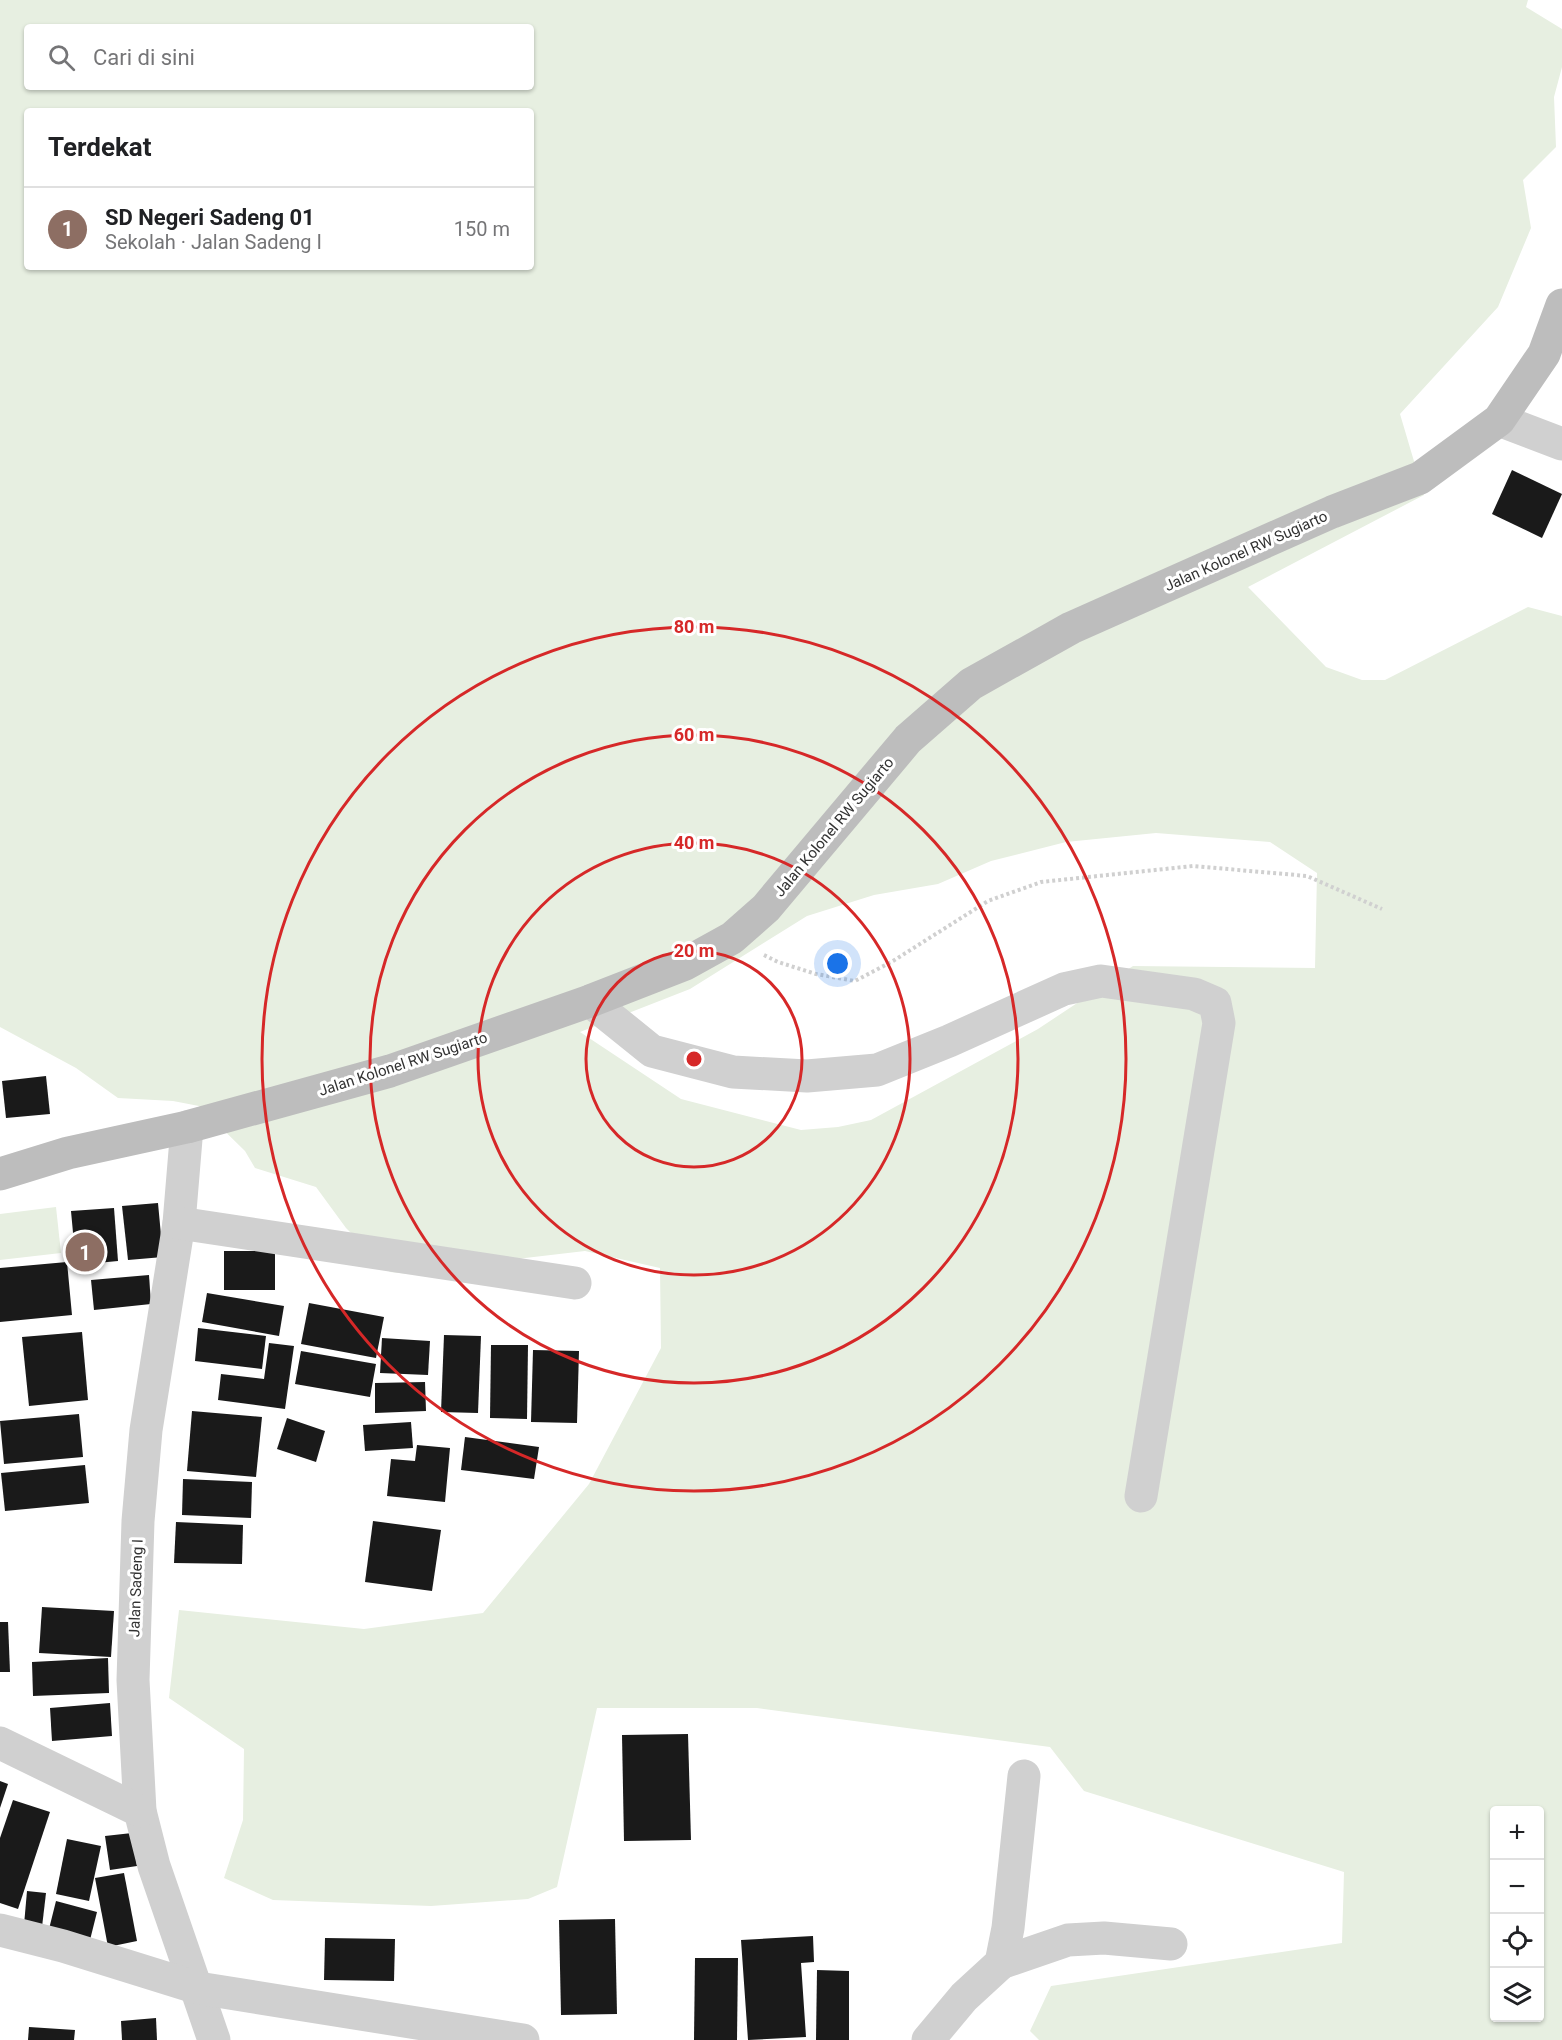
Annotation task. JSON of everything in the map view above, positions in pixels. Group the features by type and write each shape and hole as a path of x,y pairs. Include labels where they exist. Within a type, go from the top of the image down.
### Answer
{"main road":[{"name":"Jalan Kolonel RW Sugiarto","path":"0,1174 68,1153 188,1127 390,1071 590,1001 685,963 732,938 766,908 908,739 971,684 1071,628 1332,512 1420,477 1503,414 1544,354 1562,305"}],"street":[{"path":"1503,414 1562,444"},
{"path":"590,1001 652,1051 733,1072 807,1076 877,1070 949,1041 1064,989 1101,981 1194,994 1215,1003 1219,1023 1141,1496"},
{"name":"Jalan Sadeng I","path":"188,1127 179,1223 146,1430 138,1521 134,1680 140,1811 154,1866 198,1988 214,2040"},
{"path":"179,1223 574,1283"},
{"path":"0,1743 140,1811"},
{"path":"1001,1963 1008,1928 1024,1776"},
{"path":"0,1930 63,1946 198,1988 523,2040"},
{"path":"928,2040 964,1997 1001,1963 1068,1940 1104,1938 1171,1944"}],"path":[{"path":"732,938 778,962 816,974 855,981 893,961 988,901 1041,882 1193,866 1307,876 1382,909"}],"shaded area":[{"path":"0,0 1528,0 1526,7 1562,29 1562,67 1554,97 1556,147 1523,180 1531,228 1498,307 1400,414 1424,495 1248,587 1326,667 1362,680 1385,680 1528,607 1562,616 1562,2040 1039,2040 1030,2031 1051,1986 1342,1943 1344,1872 1084,1791 1050,1747 757,1708 597,1708 557,1887 528,1899 431,1906 273,1900 224,1878 243,1820 244,1749 169,1698 179,1610 364,1629 483,1613 589,1484 661,1348 660,1268 585,1251 507,1260 456,1279 390,1272 346,1228 316,1187 255,1168 245,1151 199,1106 173,1101 118,1098 76,1068 0,1027","holes":["1156,833 1270,842 1317,873 1315,968 1133,966 1038,1029 871,1120 838,1127 801,1130 681,1099 580,1032 690,989 807,916 874,895 938,884 991,861 1066,842"]},
{"path":"56,1207 61,1253 0,1260 0,1214"}],"building":[{"path":"1512,470 1562,494 1542,538 1492,514"},
{"path":"46,1076 50,1114 6,1118 2,1081"},
{"path":"158,1203 163,1257 128,1260 122,1206"},
{"path":"114,1208 118,1261 76,1265 71,1211"},
{"path":"224,1251 275,1251 275,1290 224,1290"},
{"path":"67,1262 72,1315 0,1322 0,1268"},
{"path":"149,1275 151,1304 94,1310 91,1280"},
{"path":"207,1293 284,1306 279,1336 202,1322"},
{"path":"309,1303 384,1317 376,1358 301,1344"},
{"path":"198,1328 266,1336 262,1369 195,1361"},
{"path":"82,1332 88,1400 29,1406 22,1337"},
{"path":"444,1335 481,1336 478,1413 441,1412"},
{"path":"382,1338 430,1341 428,1375 380,1373"},
{"path":"269,1343 294,1346 285,1409 218,1400 221,1374 264,1379"},
{"path":"491,1345 528,1345 527,1419 490,1418"},
{"path":"533,1350 579,1351 577,1423 531,1422"},
{"path":"301,1351 376,1364 370,1397 295,1384"},
{"path":"425,1382 426,1411 375,1413 375,1383"},
{"path":"192,1411 262,1417 256,1477 187,1471"},
{"path":"79,1414 83,1457 4,1464 0,1421"},
{"path":"287,1418 325,1431 316,1462 277,1449"},
{"path":"411,1422 413,1448 365,1451 363,1425"},
{"path":"465,1437 539,1447 534,1479 461,1470"},
{"path":"417,1445 450,1448 445,1502 387,1496 391,1459 415,1461"},
{"path":"85,1465 89,1503 5,1511 1,1473"},
{"path":"183,1479 252,1482 251,1518 182,1515"},
{"path":"373,1521 441,1530 432,1591 365,1582"},
{"path":"176,1522 243,1525 242,1564 174,1563"},
{"path":"42,1607 114,1611 111,1657 39,1653"},
{"path":"0,1622 8,1622 10,1672 0,1672"},
{"path":"108,1658 109,1693 33,1696 32,1662"},
{"path":"110,1703 112,1736 52,1741 50,1708"},
{"path":"688,1734 691,1840 624,1841 622,1735"},
{"path":"0,1781 8,1784 0,1808"},
{"path":"13,1800 50,1812 18,1909 0,1903 0,1838"},
{"path":"132,1833 137,1866 110,1870 105,1836"},
{"path":"67,1839 101,1846 89,1901 56,1894"},
{"path":"124,1873 137,1941 108,1947 95,1878"},
{"path":"27,1891 46,1893 42,1927 24,1925"},
{"path":"56,1901 97,1912 90,1940 49,1929"},
{"path":"615,1919 617,2014 561,2015 559,1920"},
{"path":"813,1936 814,1962 801,1963 806,2037 748,2040 741,1940"},
{"path":"325,1938 395,1939 394,1981 324,1980"},
{"path":"695,1958 738,1958 737,2040 694,2040"},
{"path":"817,1970 849,1971 849,2040 816,2040"},
{"path":"156,2018 157,2040 122,2040 121,2021"},
{"path":"29,2027 75,2030 74,2040 28,2040"}],"place":[{"name":"SD Negeri Sadeng 01","path":"85,1252"}]}
